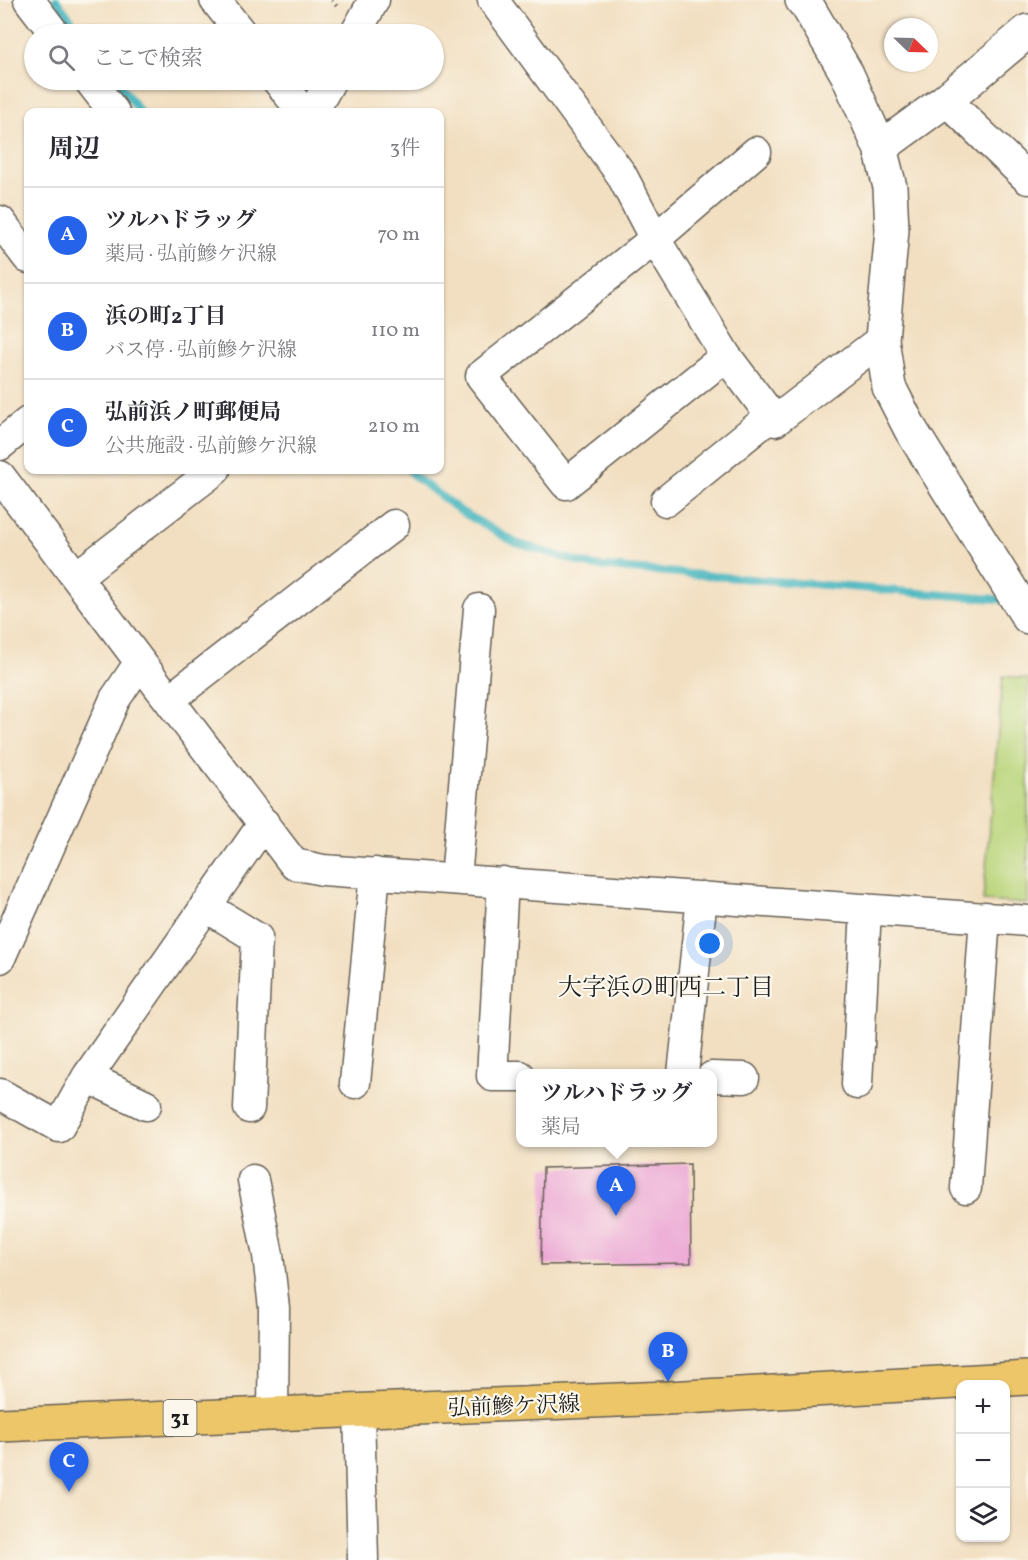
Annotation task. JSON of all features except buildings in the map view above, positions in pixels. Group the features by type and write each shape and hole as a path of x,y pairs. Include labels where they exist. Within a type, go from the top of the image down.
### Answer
{"main road":[{"name":"弘前鰺ケ沢線","path":"0,1425 656,1399 1028,1378"}],"street":[{"path":"29,0 47,24"},
{"path":"215,0 234,24"},
{"path":"361,24 374,0"},
{"path":"493,0 621,174 655,238 726,356 775,421 882,339"},
{"path":"802,0 808,6 847,74 880,148 890,187 892,230 882,339 889,387 911,430 1020,604"},
{"path":"880,148 946,100 1028,31"},
{"path":"97,90 111,108"},
{"path":"285,90 300,108"},
{"path":"315,108 325,90"},
{"path":"946,100 1028,179"},
{"path":"726,356 566,484 481,376 655,238 756,152"},
{"path":"0,222 24,253"},
{"path":"666,501 771,416"},
{"path":"0,445 24,425"},
{"path":"76,577 210,474"},
{"path":"0,476 294,864 323,870 1028,921"},
{"path":"169,700 394,525"},
{"path":"456,879 479,609"},
{"path":"0,958 115,699 140,662"},
{"path":"0,1095 58,1127 87,1077 264,823"},
{"path":"355,1083 375,873"},
{"path":"503,882 492,1076 516,1076"},
{"path":"684,1069 702,897"},
{"path":"205,906 256,938 249,1108"},
{"path":"857,1084 866,909"},
{"path":"966,1188 985,917"},
{"path":"87,1077 146,1105"},
{"path":"717,1077 744,1078"},
{"path":"253,1180 268,1255 274,1308 273,1414"},
{"path":"359,1411 363,1560"}],"green space":[{"path":"1003,676 1028,679 1028,904 983,901"}],"waterway":[{"path":"56,0 74,24"},
{"path":"124,90 137,108"},
{"path":"412,474 462,512 516,543 593,566 1007,600"}],"place":[{"name":"ツルハドラッグ","path":"616,1216"},
{"name":"浜の町2丁目","path":"668,1382"},
{"name":"弘前浜ノ町郵便局","path":"69,1492"}],"district":[{"name":"大字浜の町西二丁目","path":"666,987"}]}
